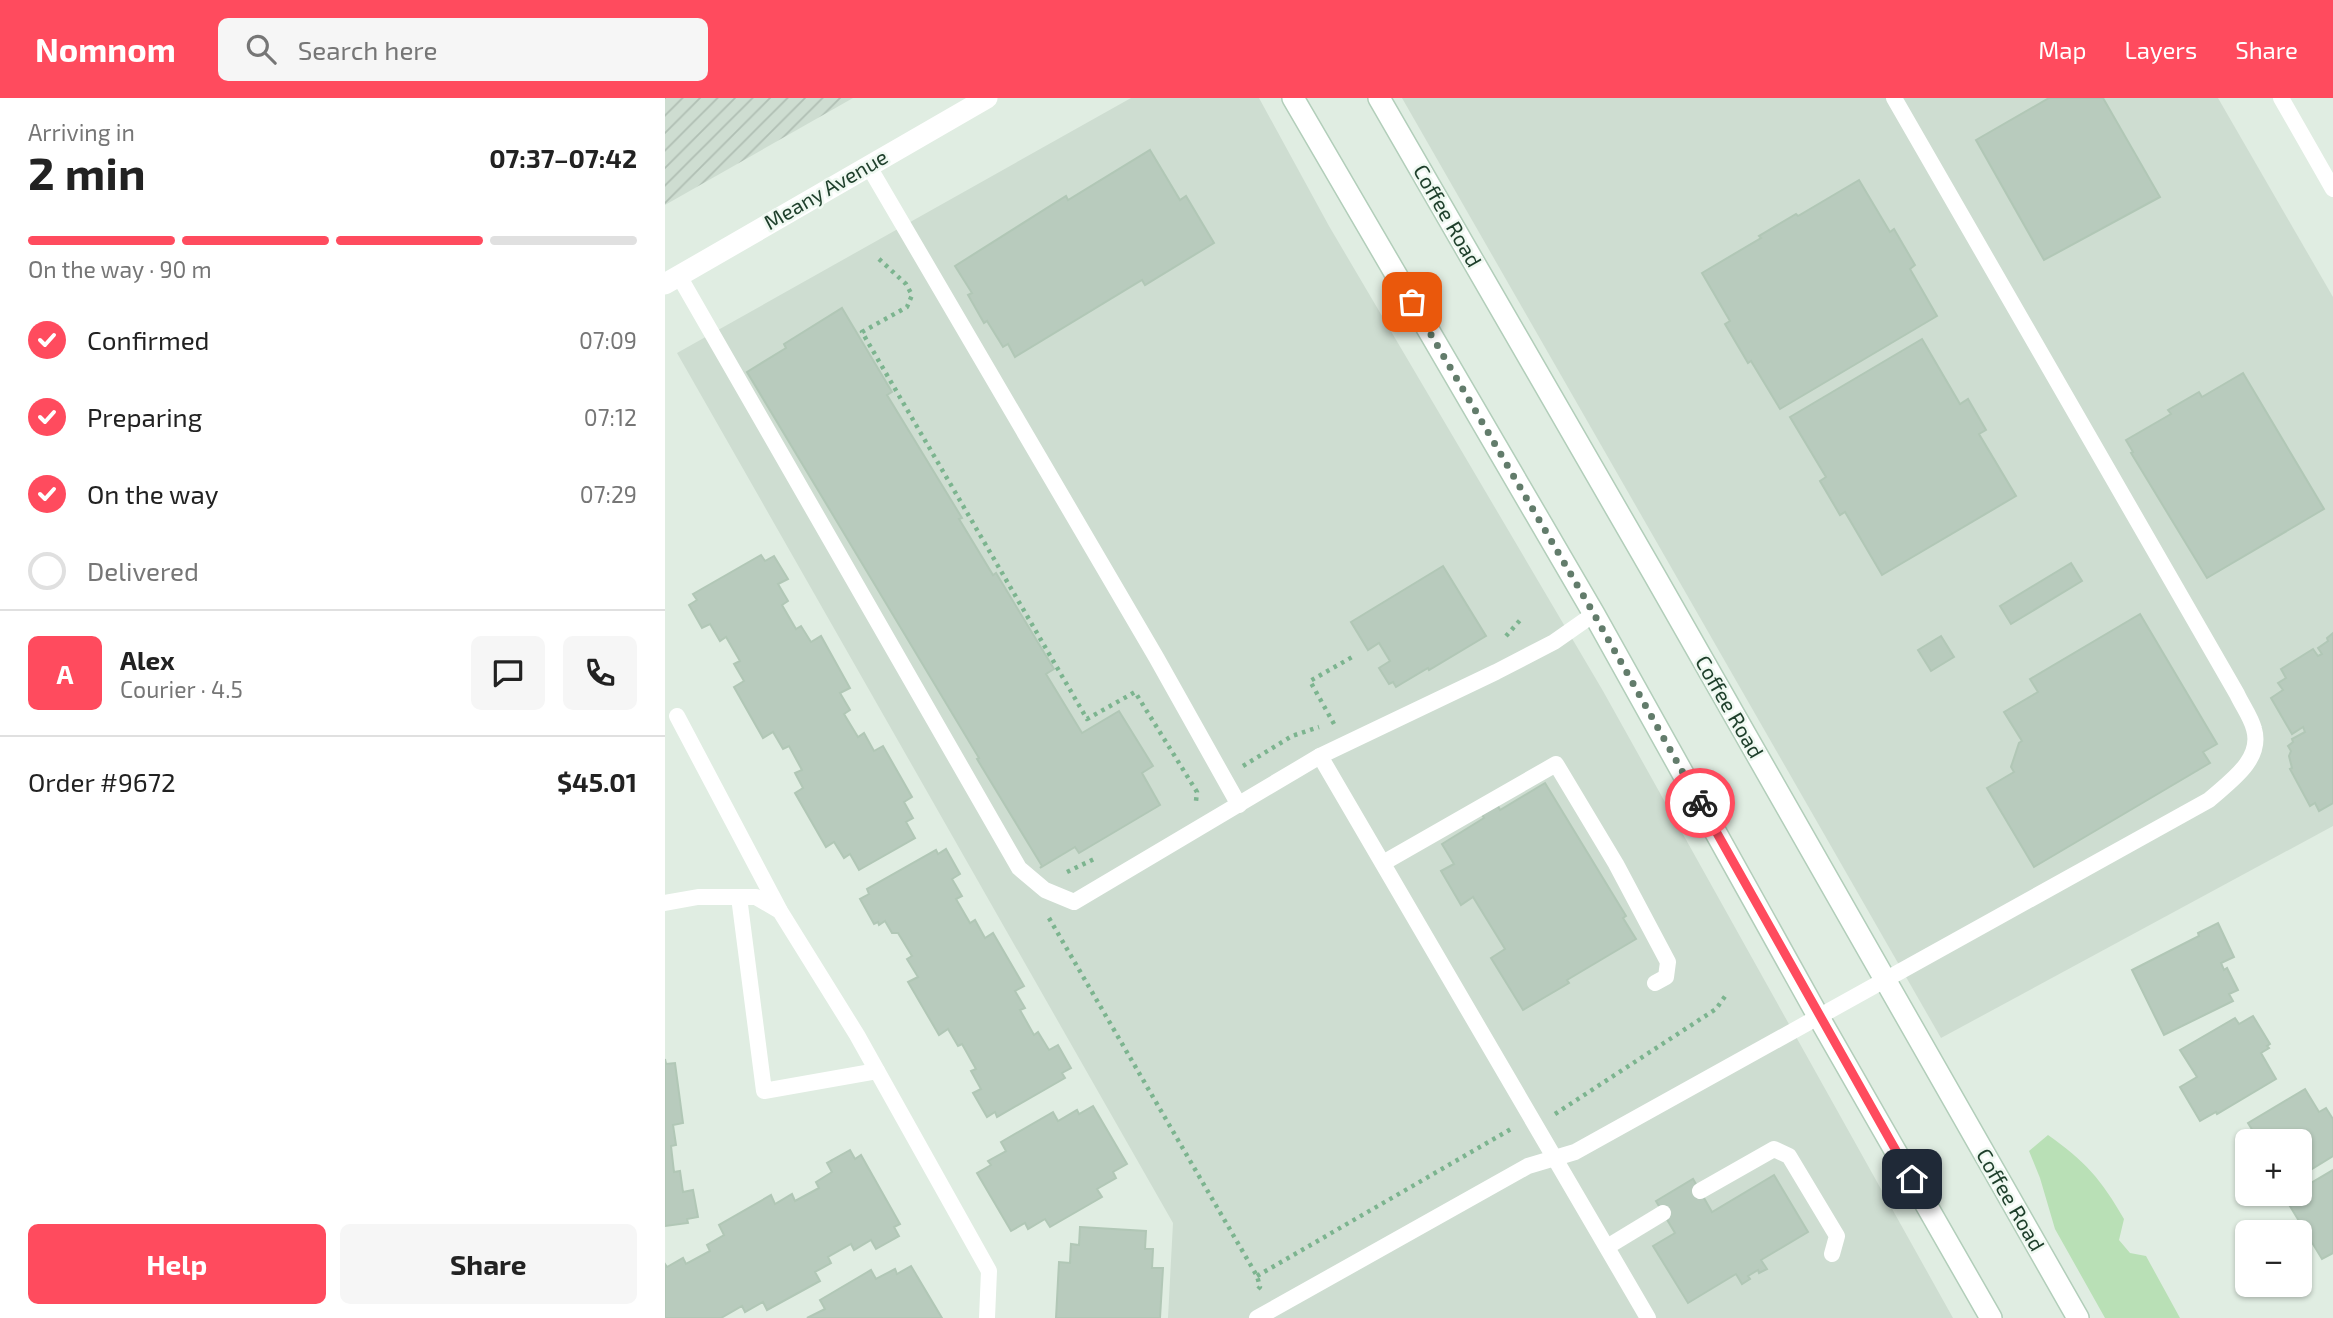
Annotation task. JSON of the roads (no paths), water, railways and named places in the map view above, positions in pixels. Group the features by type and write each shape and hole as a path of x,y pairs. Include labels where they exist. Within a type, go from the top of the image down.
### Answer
{"main road":[{"path":"1293,98 1594,614 1818,1016 1991,1318"},
{"name":"Coffee Road","path":"1379,98 2078,1318"},
{"name":"Meany Avenue","path":"672,280 982,99"}],"lane":[{"path":"1257,1318 1528,1166 1576,1152 2209,800 2242,771 2256,748 2254,729 2237,694 1894,98"},
{"path":"2281,98 2333,189"},
{"path":"868,165 1143,633 1238,804"},
{"path":"672,280 1019,868 1045,890 1074,902 1320,756 1554,642 1594,614"},
{"path":"677,716 780,911 877,1071 989,1271 987,1318"},
{"path":"1320,756 1648,1318"},
{"path":"1383,863 1556,764 1616,864 1668,962 1666,976 1655,984"},
{"path":"665,903 698,897 756,897 780,911"},
{"path":"739,897 764,1091 877,1071"},
{"path":"1700,1191 1774,1149 1789,1156 1837,1236 1832,1254"},
{"path":"1607,1247 1663,1213"}]}
